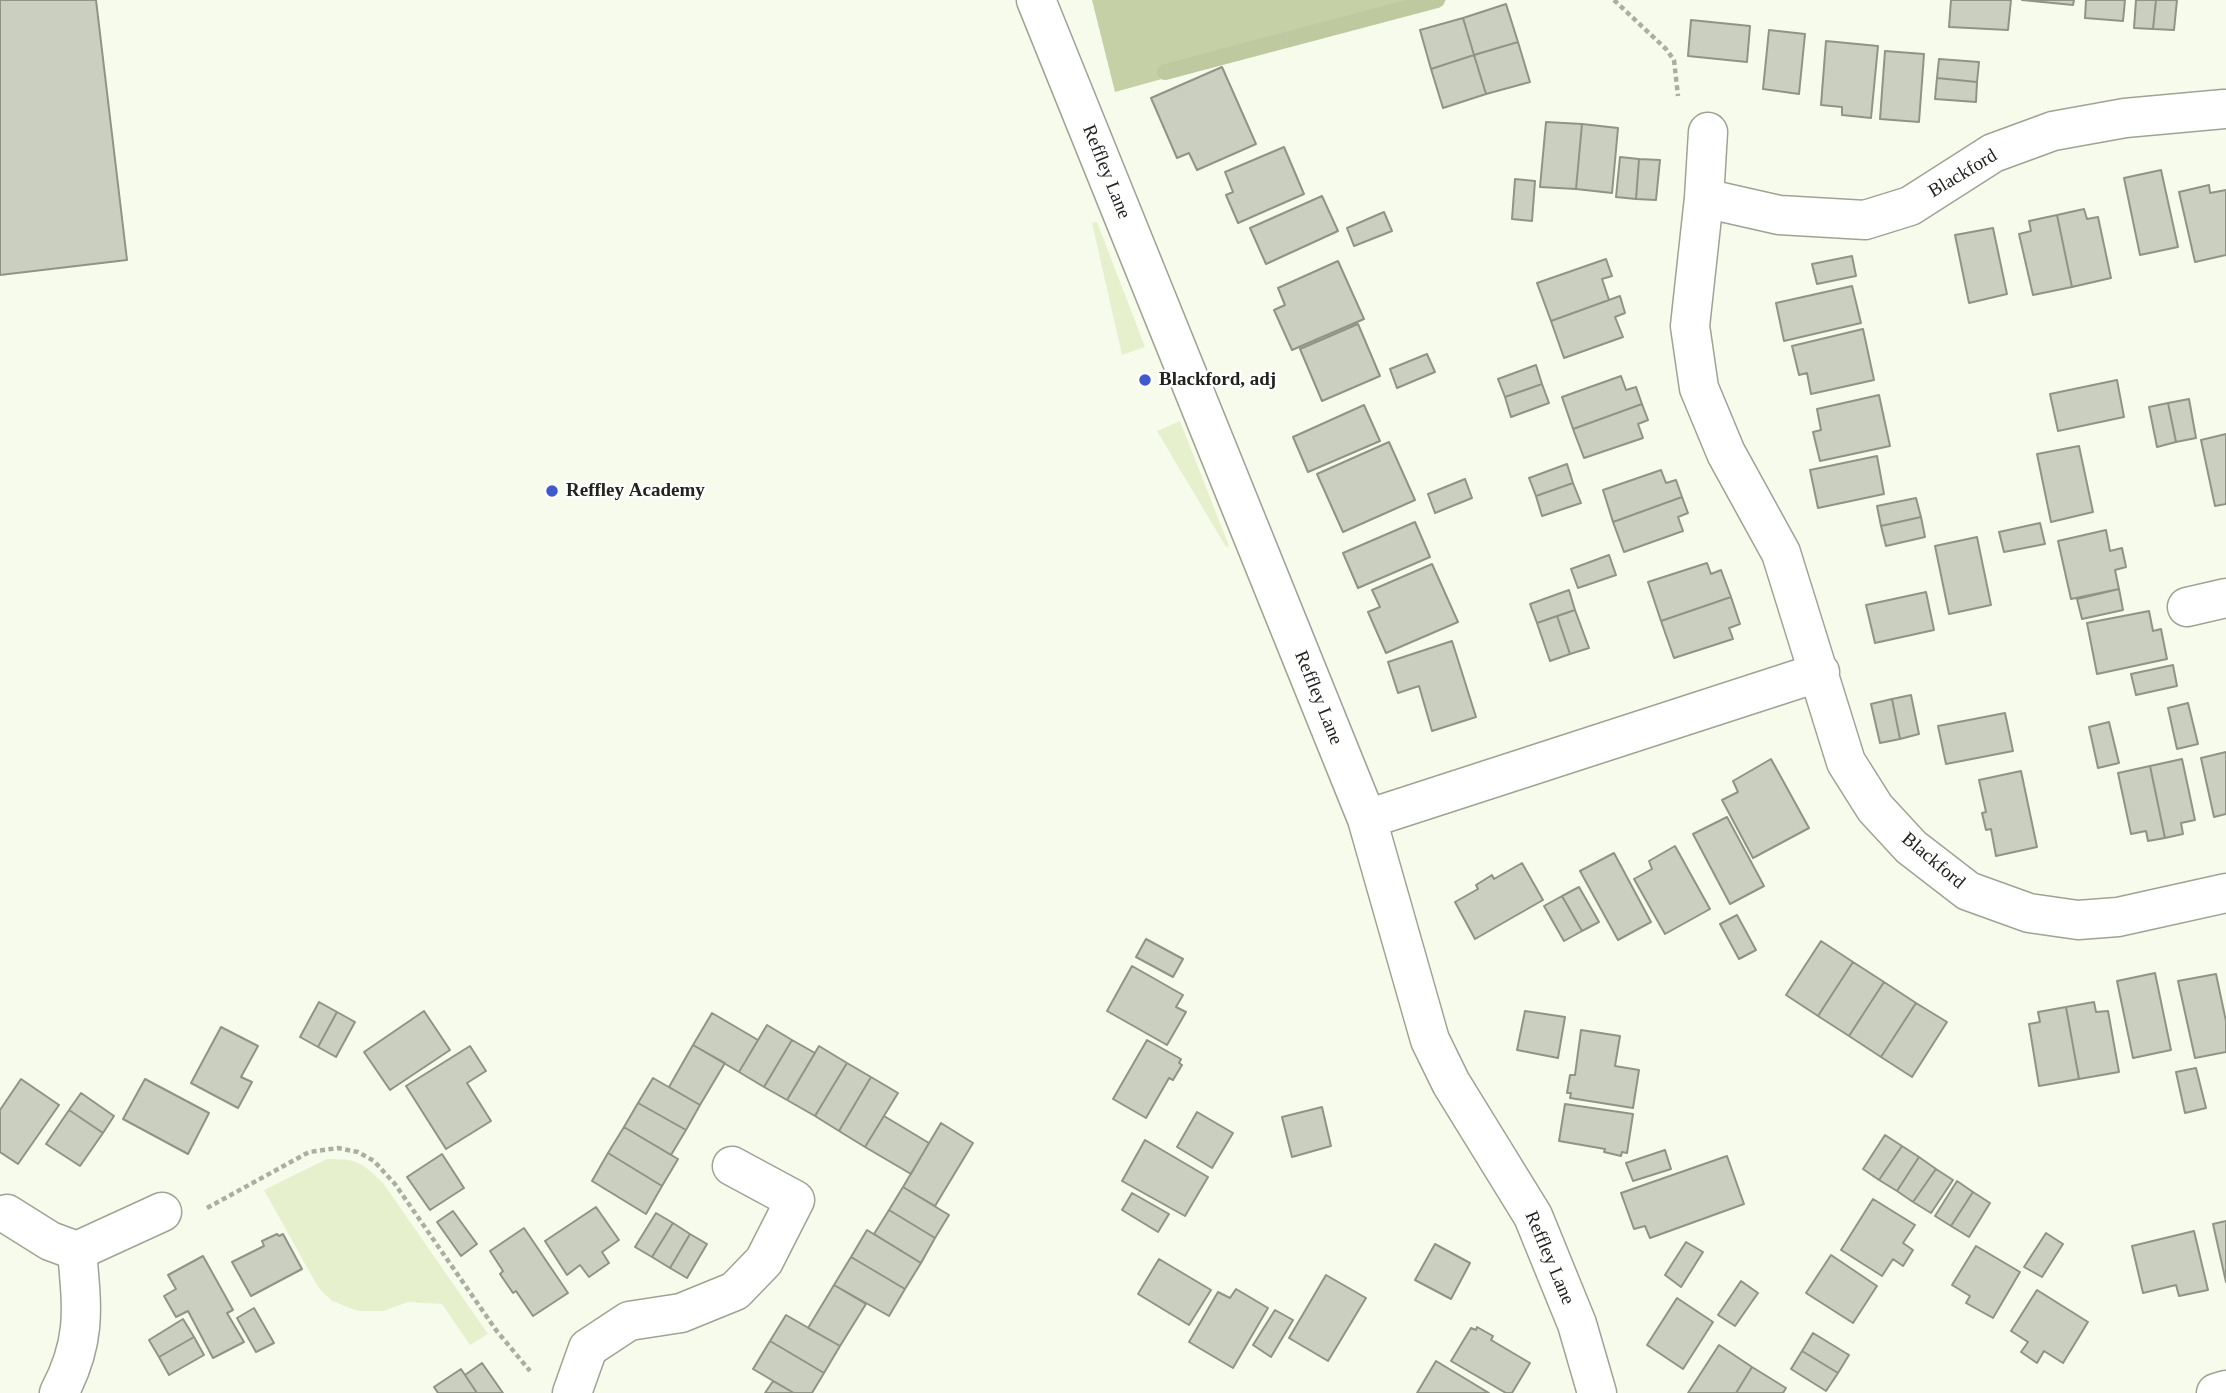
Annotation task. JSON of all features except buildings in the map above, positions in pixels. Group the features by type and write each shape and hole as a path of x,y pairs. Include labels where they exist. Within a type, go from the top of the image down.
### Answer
{"street":[{"name":"Reffley Lane","path":"1036,0 1367,819 1430,1040 1451,1083 1533,1216 1577,1324 1597,1393"},
{"name":"Blackford","path":"1704,198 1779,215 1865,220 1910,206 1993,153 2053,131 2125,118 2224,109"},
{"name":"Blackford","path":"1708,132 1704,198 1690,326 1699,388 1726,453 1781,553 1846,762 1875,808 1911,847 1968,891 2029,913 2078,920 2118,917 2226,893"},
{"path":"2187,607 2226,598"},
{"path":"1367,819 1820,672"},
{"path":"572,1393 588,1348 629,1321 681,1313 735,1291 764,1261 795,1200 732,1166"},
{"path":"7,1214 50,1241 77,1251 162,1212"},
{"path":"59,1393 74,1366 81,1333 77,1251"},
{"path":"2216,1393 2226,1391"}],"path":[{"path":"1614,0 1666,49 1674,60 1678,111 1708,132"},
{"path":"162,1212 181,1222 309,1152 338,1148 358,1152 374,1161 395,1184 496,1330 530,1372"}],"green space":[{"path":"1092,0 1447,0 1115,92"},
{"path":"1097,222 1145,347 1122,355 1092,223"},
{"path":"1180,421 1229,546 1226,547 1157,431"},
{"path":"327,1159 358,1163 383,1183 488,1334 470,1345 442,1304 408,1302 383,1311 358,1311 332,1301 318,1287 264,1190"}],"waterway":[{"path":"1165,72 1437,0"}],"place":[{"name":"Blackford, adj","path":"1145,380"},
{"name":"Reffley Academy","path":"552,491"}]}
